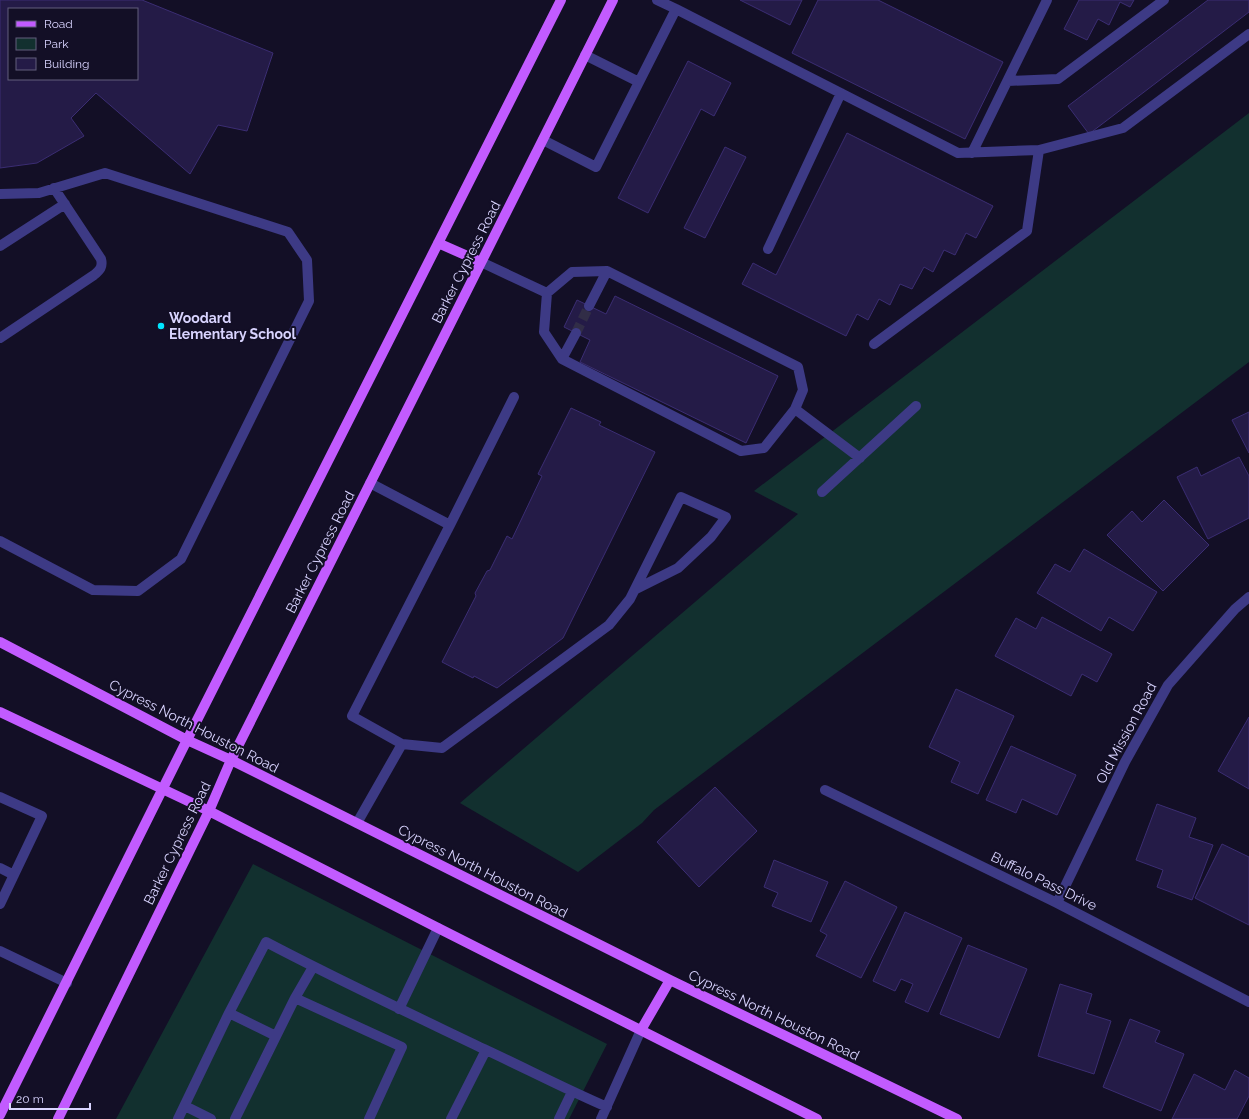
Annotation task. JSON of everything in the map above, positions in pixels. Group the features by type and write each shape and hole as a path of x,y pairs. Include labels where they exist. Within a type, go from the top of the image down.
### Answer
{"main road":[{"path":"0,1115 560,0"},
{"name":"Barker Cypress Road","path":"58,1119 209,811 231,760 613,0"},
{"path":"438,243 481,262"},
{"name":"Cypress North Houston Road","path":"0,642 187,740 231,760 670,980 957,1119"},
{"path":"0,712 209,811 817,1119"},
{"path":"641,1030 670,980"}],"street":[{"path":"657,0 958,153 1039,150 1123,128 1249,34"},
{"path":"972,152 1048,0"},
{"path":"1008,80 1058,79 1164,0"},
{"path":"543,140 596,167 676,9"},
{"path":"585,54 639,82"},
{"path":"768,249 841,93"},
{"path":"874,344 1027,231 1039,150"},
{"path":"0,194 39,193 105,173 288,232 307,260 309,301 181,559 138,591 93,590 0,542"},
{"path":"0,338 100,270 102,264 101,259 54,188"},
{"path":"0,246 65,204"},
{"path":"481,262 547,293"},
{"path":"589,306 607,271"},
{"path":"607,271 798,366 803,390 795,409 764,448 741,451 562,359 544,332 547,293 572,272 607,271"},
{"path":"562,359 576,333"},
{"path":"514,397 352,716 402,744 442,748 609,625 630,599 681,497 726,517 711,538 678,568 636,588"},
{"path":"822,492 916,406"},
{"path":"795,409 860,458"},
{"path":"370,483 450,525"},
{"name":"Old Mission Road","path":"1057,903 1125,762 1168,685 1235,609 1249,597"},
{"path":"357,823 402,744"},
{"name":"Buffalo Pass Drive","path":"825,790 1057,903 1249,1002"},
{"path":"0,797 42,816 0,904"},
{"path":"0,868 14,875"},
{"path":"399,1009 438,928"},
{"path":"178,1119 229,1013 266,942 399,1009 572,1092 607,1107"},
{"path":"0,951 66,982"},
{"path":"235,1119 295,998 313,967"},
{"path":"295,998 402,1047 369,1119"},
{"path":"229,1013 276,1036"},
{"path":"602,1119 641,1030"},
{"path":"451,1119 486,1050"},
{"path":"559,1119 572,1092"},
{"path":"185,1106 211,1119"}],"green space":[{"path":"1249,113 1249,362 654,810 642,823 578,872 460,803 798,514 754,491"},
{"path":"253,864 607,1044 569,1119 116,1119"}],"building":[{"path":"0,0 142,0 273,53 247,131 218,125 190,174 96,93 71,118 84,136 37,163 0,168"},
{"path":"740,0 802,0 790,25"},
{"path":"818,0 878,0 1003,62 965,139 792,53"},
{"path":"1079,0 1134,0 1130,7 1120,2 1109,25 1098,19 1087,40 1064,29"},
{"path":"1208,0 1249,0 1249,12 1089,134 1068,106"},
{"path":"688,61 731,83 714,116 701,109 648,213 618,198"},
{"path":"847,133 993,206 976,238 966,233 955,255 944,250 933,272 924,267 912,289 900,284 890,305 879,299 868,320 857,314 846,336 742,284 753,263 776,275"},
{"path":"725,147 746,157 705,238 684,228"},
{"path":"615,296 778,376 746,443 580,362 590,340 564,327 577,300 606,314"},
{"path":"571,408 601,422 599,425 655,452 563,638 497,688 474,676 473,678 442,662 476,596 475,593 487,571 490,570 507,536 512,539 542,476 538,474"},
{"path":"1249,412 1249,453 1232,420"},
{"path":"1239,457 1249,476 1249,518 1208,539 1177,477 1197,467 1201,476"},
{"path":"1164,500 1209,545 1163,591 1107,535 1132,511 1142,522"},
{"path":"1084,549 1157,592 1133,631 1109,617 1101,631 1037,593 1055,564 1070,572"},
{"path":"1042,617 1112,654 1097,682 1082,674 1071,696 995,656 1016,618 1036,629"},
{"path":"956,689 1014,716 978,794 951,782 960,762 929,747"},
{"path":"1249,717 1249,789 1218,771"},
{"path":"1011,746 1076,775 1057,815 1022,799 1016,813 986,800"},
{"path":"715,787 757,831 699,887 657,842"},
{"path":"1157,804 1196,818 1189,837 1213,845 1192,900 1157,887 1163,870 1136,860"},
{"path":"1222,844 1249,857 1249,925 1195,898"},
{"path":"774,860 828,882 811,922 772,906 778,893 764,887"},
{"path":"845,881 897,907 861,978 816,956 827,935 820,931"},
{"path":"905,912 962,938 928,1012 905,1002 913,984 901,979 895,991 873,981"},
{"path":"968,945 1027,969 999,1038 940,1014"},
{"path":"1060,984 1092,994 1086,1013 1111,1021 1094,1074 1038,1056"},
{"path":"1130,1019 1160,1031 1155,1042 1184,1054 1161,1111 1103,1087"},
{"path":"1235,1070 1249,1078 1249,1096 1237,1119 1172,1119 1194,1074 1225,1090"}],"tunnel":[{"path":"576,333 589,306"}],"place":[{"name":"Woodard Elementary School","path":"161,326"}]}
